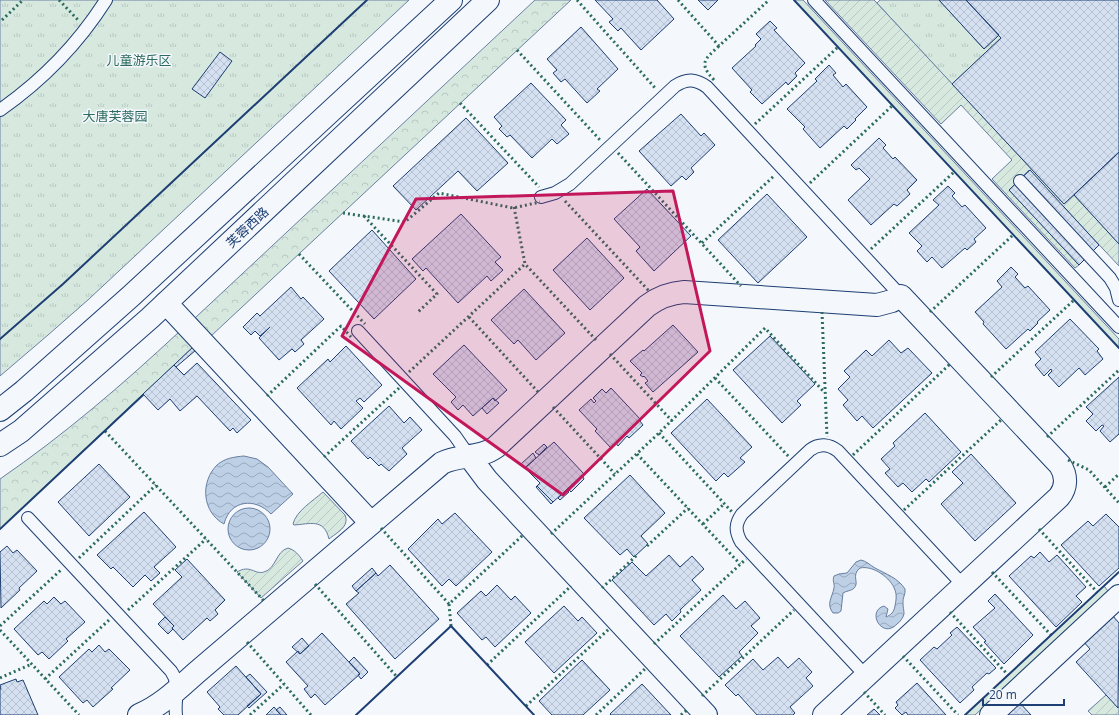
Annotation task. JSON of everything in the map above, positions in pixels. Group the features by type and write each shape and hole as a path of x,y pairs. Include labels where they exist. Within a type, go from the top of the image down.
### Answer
{"street":[{"path":"0,410 24,391 125,301 451,0"},
{"name":"芙蓉西路","path":"0,445 21,431 166,303 488,0"},
{"path":"139,715 161,704 196,672 442,463 449,459 485,453 496,447 647,306 664,295 684,292 877,305 892,301 901,296 1060,465 1065,477 1065,486 1058,497 824,715"},
{"path":"166,303 371,523"},
{"path":"470,456 487,480 706,715"},
{"path":"991,715 1119,596"}],"lane":[{"path":"0,110 36,83 61,59 90,24 106,0"},
{"path":"814,0 1119,327"},
{"path":"541,197 565,188 675,86 683,81 691,80 699,82 707,87 901,296"},
{"path":"1020,181 1110,278 1116,288 1119,300"},
{"path":"358,331 456,436 470,456"},
{"path":"866,676 741,542 737,535 736,527 742,514 813,448 821,445 828,445 835,449 963,585"},
{"path":"28,518 171,671 175,678 177,690 176,715"}],"highlighted area":[{"path":"673,191 710,351 563,495 342,336 416,199"}],"green space":[{"name":"大唐芙蓉园","path":"0,0 409,0 89,299 0,376"},
{"path":"535,0 571,0 211,336 195,318"},
{"path":"794,0 803,0 1119,339 1119,348"},
{"path":"825,0 874,0 1064,204 1074,195 1119,244 1119,266 1029,170 1009,190 1079,265 1075,268 992,179 1012,160 961,105 941,124"},
{"path":"880,0 939,0 984,49 999,35 1001,38 952,84 877,3"},
{"path":"179,332 193,347 0,529 0,479 47,445 92,409"},
{"path":"323,492 345,515 346,519 346,523 342,529 329,539 327,532 320,525 311,523 293,524 301,511"},
{"path":"288,548 297,553 303,561 261,598 237,572 249,569 261,573 264,572 274,564 284,550"},
{"path":"1104,586 1108,591 975,715 965,715"},
{"path":"1106,695 1119,707 1119,715 1092,715 1088,711"}],"water":[{"path":"244,456 257,459 268,467 293,494 271,514 258,505 251,503 237,506 227,516 224,524 211,512 208,505 206,488 208,480 217,465 223,461 230,458"},
{"path":"245,508 253,508 264,514 270,525 270,533 264,544 253,550 245,550 234,544 228,533 228,525 234,514"},
{"path":"861,560 895,579 905,589 903,602 904,615 899,622 891,628 886,629 878,623 876,613 884,606 888,609 886,617 892,613 896,602 895,590 893,585 886,577 870,568 860,568 857,571 855,587 852,590 843,593 841,611 838,613 833,613 831,610 830,601 834,588 834,576 847,573 856,562"}],"building":[{"path":"595,0 657,0 674,19 641,50 621,28 618,31 609,22 613,19"},
{"path":"698,0 718,0 708,10"},
{"path":"939,0 966,0 999,35 984,49"},
{"path":"966,0 1119,0 1119,152 1064,204 952,84 1001,38"},
{"path":"770,21 777,28 774,30 805,63 795,73 797,76 788,85 786,82 762,104 750,92 752,90 732,68 756,46 755,45 761,39 756,34"},
{"path":"581,27 618,69 597,89 600,91 587,103 565,79 561,82 553,73 557,70 547,59"},
{"path":"220,52 232,61 205,98 192,89"},
{"path":"829,65 836,73 833,75 843,87 846,84 867,107 847,129 844,126 820,148 803,129 805,127 787,109 817,81 815,79"},
{"path":"531,83 566,120 561,125 569,134 557,144 552,139 532,158 510,135 507,137 499,129 502,126 494,117"},
{"path":"681,114 701,136 704,133 715,145 691,168 694,172 686,180 682,176 671,186 639,151"},
{"path":"466,118 508,163 477,191 458,171 416,210 393,186"},
{"path":"879,138 886,145 883,148 893,159 895,157 917,180 907,190 910,194 897,206 894,204 871,225 848,200 870,179 859,168 856,170 851,165"},
{"path":"1119,152 1119,244 1074,195"},
{"path":"1030,170 1099,245 1079,265 1009,190"},
{"path":"948,186 955,193 952,196 962,207 965,205 986,228 974,239 976,242 967,250 965,248 942,268 932,257 927,262 917,251 922,246 909,233 939,205 933,200"},
{"path":"647,189 691,236 654,271 636,251 640,247 614,219"},
{"path":"767,194 807,237 758,283 718,240"},
{"path":"461,214 501,257 495,262 503,270 491,281 487,276 458,303 426,268 423,271 412,259"},
{"path":"372,230 416,279 374,319 329,271"},
{"path":"587,238 624,278 590,310 553,270"},
{"path":"1011,267 1018,274 1015,277 1025,288 1028,286 1050,310 1030,331 1028,329 1006,349 983,324 984,322 975,312 1002,287 997,281"},
{"path":"291,287 301,299 303,297 324,319 301,340 304,344 295,352 292,349 279,360 259,338 270,327 260,336 255,331 251,335 243,327 257,313 260,316"},
{"path":"524,289 565,333 536,360 518,340 514,344 491,320"},
{"path":"1070,319 1099,349 1097,351 1103,359 1085,375 1079,368 1059,387 1048,375 1052,371 1051,369 1044,376 1035,365 1041,359 1035,352"},
{"path":"673,325 698,352 653,392 645,383 648,381 644,376 643,377 640,375 642,373 630,361 643,350 644,351"},
{"path":"770,336 815,384 797,401 801,405 782,423 733,370"},
{"path":"889,340 901,353 908,348 932,373 873,428 862,416 857,421 843,405 848,400 838,389 850,377 844,371 866,350 872,356"},
{"path":"464,345 507,390 495,401 493,398 473,416 463,405 458,410 451,402 456,397 433,374"},
{"path":"346,346 382,385 364,402 360,398 356,401 363,408 341,429 334,421 331,425 297,388 328,359 330,362"},
{"path":"193,347 196,350 176,367 174,365"},
{"path":"197,363 251,420 237,433 233,428 230,431 197,396 180,411 170,399 158,410 143,394 174,365 184,375"},
{"path":"1119,377 1119,434 1110,442 1100,431 1104,426 1102,425 1096,431 1086,421 1093,414 1086,407"},
{"path":"611,388 641,420 640,421 643,425 629,438 627,436 618,446 616,443 611,448 595,431 597,429 579,410 591,399 594,403 596,401 593,398 602,389 606,393"},
{"path":"493,398 499,403 487,414 482,408"},
{"path":"707,399 752,447 740,458 745,462 728,477 724,473 716,481 671,433"},
{"path":"389,406 404,423 410,417 422,430 402,448 407,454 389,471 381,464 379,466 370,457 368,459 351,441"},
{"path":"925,413 961,452 929,482 926,479 912,492 903,483 898,487 885,473 890,469 881,459 895,446 893,443"},
{"path":"554,442 584,474 553,502 537,486 540,483 525,468"},
{"path":"544,444 547,447 539,455 535,452"},
{"path":"533,453 536,458 525,468 521,464"},
{"path":"971,454 1016,503 975,541 941,504 963,483 952,472"},
{"path":"99,464 130,497 89,536 58,502"},
{"path":"582,475 584,479 571,492 569,490 569,492 560,500 558,498"},
{"path":"630,475 665,513 641,536 648,544 634,557 627,549 620,555 584,518"},
{"path":"537,486 553,502 551,504 536,487"},
{"path":"144,512 176,547 154,567 160,573 151,581 145,575 133,587 113,567 111,569 97,555"},
{"path":"455,513 492,552 456,586 449,579 442,586 408,549 438,519 442,524"},
{"path":"1106,514 1119,527 1119,568 1099,586 1061,545 1088,521 1093,526"},
{"path":"7,546 13,553 17,550 37,571 1,608 0,552"},
{"path":"1040,552 1049,562 1057,555 1086,587 1076,596 1082,602 1056,627 1009,576 1031,556 1034,558"},
{"path":"669,555 680,567 692,556 704,569 692,580 701,590 680,610 681,612 672,621 666,614 654,625 612,580 632,562 646,576"},
{"path":"187,559 225,600 215,610 218,614 210,621 207,618 183,640 172,628 174,626 153,604 182,577 175,570"},
{"path":"390,565 439,619 395,659 346,604 359,593 356,591 376,573 378,576"},
{"path":"372,568 376,573 356,591 352,586"},
{"path":"497,585 511,600 515,596 531,613 495,647 486,637 482,640 457,613 481,591 486,596"},
{"path":"995,594 1033,635 1004,664 984,642 986,641 973,627 995,608 988,601"},
{"path":"723,595 736,609 745,601 760,618 751,626 758,633 739,652 742,656 719,677 680,636"},
{"path":"54,597 61,604 65,601 85,622 66,639 68,641 49,659 42,652 38,655 14,629 44,601 47,604"},
{"path":"564,606 578,621 582,617 597,633 554,673 525,642"},
{"path":"1112,615 1119,623 1118,708 1076,662 1090,649 1083,641"},
{"path":"165,617 174,626 168,634 158,624"},
{"path":"957,627 996,668 989,674 987,673 972,687 974,690 960,703 920,660 934,647 937,649 952,635 950,633"},
{"path":"322,633 360,674 325,705 315,694 311,698 304,689 308,686 286,662 298,651 300,654"},
{"path":"302,638 309,646 300,654 292,647"},
{"path":"99,645 105,652 109,649 130,670 111,688 113,689 93,707 87,700 83,703 59,677 89,649 92,652"},
{"path":"354,657 368,672 361,679 358,675 360,674 349,662"},
{"path":"778,657 788,668 799,658 812,672 806,678 813,686 790,707 795,713 793,715 757,715 738,694 736,696 725,685 753,659 763,670"},
{"path":"582,660 610,690 583,715 552,715 539,701"},
{"path":"236,666 261,694 238,715 224,715 218,709 220,707 207,692"},
{"path":"250,674 267,692 249,708 247,706 261,694 246,677"},
{"path":"16,679 17,682 23,680 38,715 0,715 0,685"},
{"path":"917,683 946,715 908,715 906,712 902,715 895,708 898,705 896,702"},
{"path":"642,684 671,715 610,714"},
{"path":"1018,701 1031,715 1004,715"},
{"path":"274,707 281,715 266,715"},
{"path":"280,707 287,715 281,715 276,710"},
{"path":"874,709 880,715 867,715"}],"hedge":[{"path":"2,20 23,0"},
{"path":"59,0 78,20"},
{"path":"577,0 656,89"},
{"path":"678,0 719,46 769,0"},
{"path":"714,80 706,69 705,62 710,54 719,46"},
{"path":"755,124 838,47"},
{"path":"517,50 601,141"},
{"path":"460,103 539,187"},
{"path":"810,183 893,105"},
{"path":"618,153 741,286"},
{"path":"871,249 954,172"},
{"path":"702,243 775,175"},
{"path":"343,213 405,222 439,193 513,208 540,202"},
{"path":"565,201 649,291"},
{"path":"514,207 525,264 596,340"},
{"path":"364,216 437,294 418,312"},
{"path":"930,312 1013,235"},
{"path":"299,254 365,324"},
{"path":"409,372 525,264"},
{"path":"991,377 1074,300"},
{"path":"822,312 827,437"},
{"path":"469,317 539,393"},
{"path":"267,396 341,326 351,337"},
{"path":"551,534 659,433 765,328 825,393"},
{"path":"610,354 672,421"},
{"path":"853,455 950,364"},
{"path":"1047,437 1119,370"},
{"path":"715,378 790,458"},
{"path":"324,457 399,388"},
{"path":"553,407 615,474"},
{"path":"904,510 1002,419"},
{"path":"105,431 264,601"},
{"path":"659,433 732,512"},
{"path":"637,454 740,564"},
{"path":"1068,460 1089,470 1119,503"},
{"path":"1105,487 1119,474"},
{"path":"79,558 156,485"},
{"path":"703,524 724,504"},
{"path":"647,546 688,508"},
{"path":"381,528 449,604"},
{"path":"1039,529 1097,592"},
{"path":"451,626 449,604 523,535"},
{"path":"128,610 206,539"},
{"path":"602,588 637,555"},
{"path":"654,644 746,559"},
{"path":"0,626 62,569"},
{"path":"992,572 1051,635"},
{"path":"315,584 397,677"},
{"path":"487,665 571,586"},
{"path":"702,696 794,610"},
{"path":"950,612 1008,675"},
{"path":"45,679 109,620"},
{"path":"526,706 610,628"},
{"path":"0,630 79,715"},
{"path":"247,642 311,715"},
{"path":"903,656 958,715"},
{"path":"0,678 32,664"},
{"path":"596,715 647,667"},
{"path":"250,715 284,684"},
{"path":"864,692 885,715"},
{"path":"681,715 687,710"}],"wall":[{"path":"0,339 63,284 367,0"},
{"path":"794,0 1119,348"},
{"path":"0,529 143,395"},
{"path":"965,715 1119,572"},
{"path":"356,715 451,626 534,715"}],"park label":[{"name":"儿童游乐区","path":"139,60"}]}
